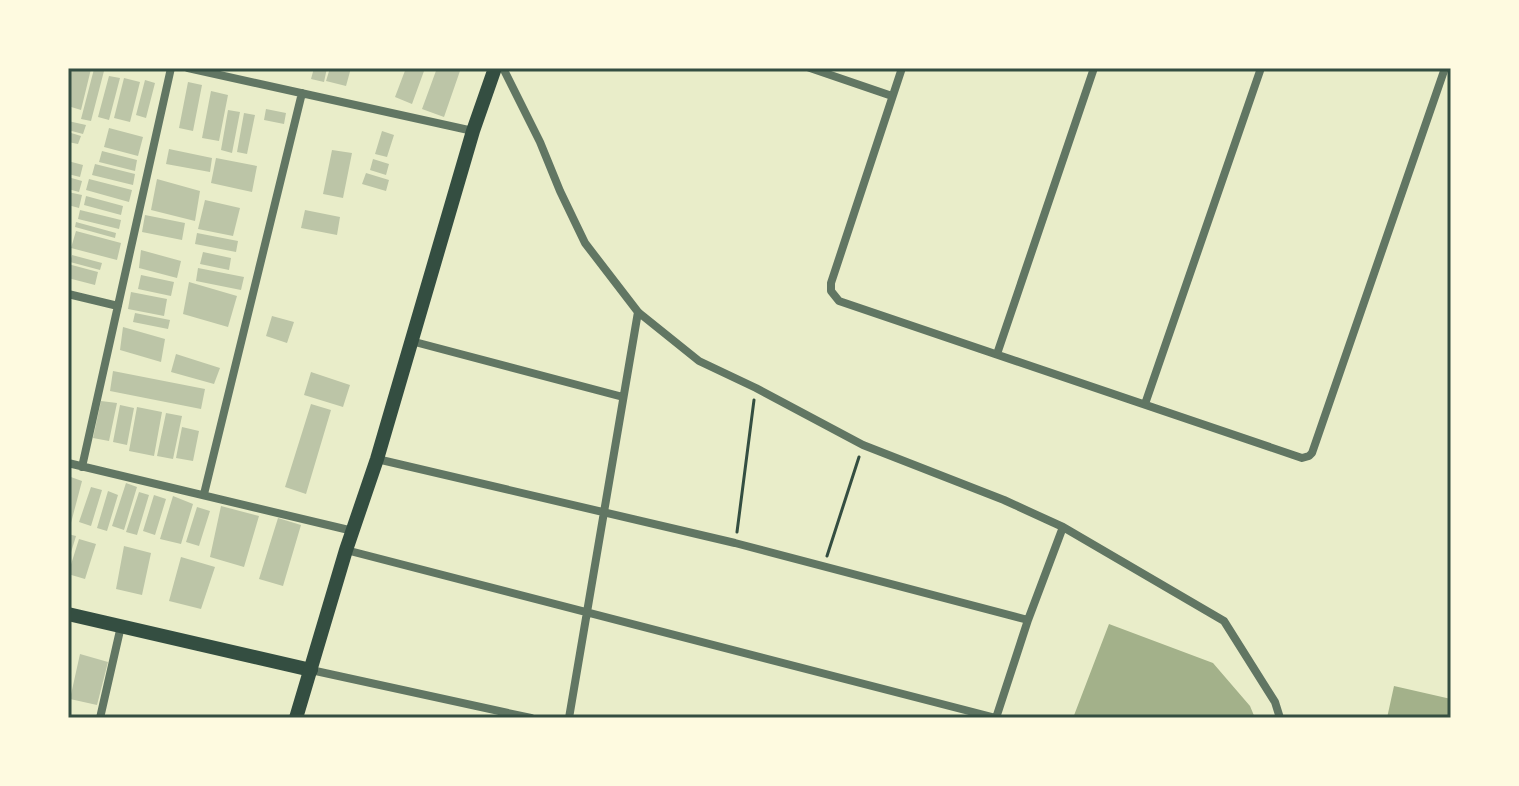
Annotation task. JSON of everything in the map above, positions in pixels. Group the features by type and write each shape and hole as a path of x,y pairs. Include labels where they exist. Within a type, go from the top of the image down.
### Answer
{"main road":[{"path":"296,718 346,550 377,459 473,131 495,68"},
{"path":"68,614 311,670"}],"street":[{"path":"82,467 171,68"},
{"path":"188,68 473,131"},
{"path":"503,68 585,243 638,312 699,361 863,445 1004,500 1063,527 1224,621 1275,702 1280,718"},
{"path":"810,68 892,96"},
{"path":"902,68 831,283 831,291 839,301 1302,458 1312,453 1445,68"},
{"path":"997,354 1094,68"},
{"path":"1145,404 1261,68"},
{"path":"204,494 302,93"},
{"path":"68,294 118,306"},
{"path":"569,718 638,312"},
{"path":"411,341 623,397"},
{"path":"377,459 735,543 1028,620"},
{"path":"68,463 353,531"},
{"path":"346,550 996,718 1063,527"},
{"path":"100,718 121,626"},
{"path":"311,670 531,718"}],"path":[{"path":"735,543 756,388"},
{"path":"823,567 863,445"}],"shaded area":[{"path":"1109,624 1213,663 1250,706 1255,718 1073,718"},
{"path":"1394,686 1451,699 1451,718 1387,718"}],"building":[{"path":"68,68 91,69 81,110 68,106"},
{"path":"314,68 327,68 324,82 311,79"},
{"path":"330,68 351,68 346,86 326,81"},
{"path":"406,68 424,71 412,104 395,97"},
{"path":"437,68 461,68 444,117 422,109"},
{"path":"94,69 104,71 91,121 81,119"},
{"path":"109,76 120,78 109,120 98,117"},
{"path":"124,78 140,82 130,122 114,118"},
{"path":"145,80 155,83 146,118 136,115"},
{"path":"188,82 202,85 193,131 179,128"},
{"path":"211,91 228,95 219,141 202,138"},
{"path":"266,109 286,113 284,124 264,120"},
{"path":"228,110 240,112 232,153 221,150"},
{"path":"244,113 255,115 247,154 237,152"},
{"path":"68,121 86,125 83,134 68,130"},
{"path":"109,128 143,137 138,156 104,147"},
{"path":"382,131 394,135 387,157 375,154"},
{"path":"68,132 81,136 78,144 68,142"},
{"path":"169,149 212,158 210,172 166,164"},
{"path":"332,150 352,153 343,198 323,194"},
{"path":"102,151 137,160 135,171 99,162"},
{"path":"216,158 257,166 252,192 211,183"},
{"path":"373,159 389,164 386,175 370,170"},
{"path":"68,161 83,165 80,177 68,174"},
{"path":"95,164 135,174 133,185 92,175"},
{"path":"366,173 389,180 386,191 362,184"},
{"path":"68,177 82,181 79,192 68,189"},
{"path":"89,179 132,190 129,202 86,190"},
{"path":"157,179 200,191 195,221 151,210"},
{"path":"68,192 82,195 79,208 68,205"},
{"path":"86,196 123,206 121,215 84,205"},
{"path":"205,200 240,208 233,236 198,229"},
{"path":"80,210 121,220 119,229 78,219"},
{"path":"305,210 340,217 337,235 301,228"},
{"path":"145,215 185,223 182,240 142,232"},
{"path":"76,222 116,233 115,238 75,227"},
{"path":"76,231 121,243 117,260 71,248"},
{"path":"197,233 238,241 236,252 195,244"},
{"path":"141,250 181,261 177,278 139,268"},
{"path":"203,252 231,258 229,270 200,264"},
{"path":"72,255 102,263 100,270 70,262"},
{"path":"68,264 98,272 95,285 68,278"},
{"path":"198,268 244,277 241,290 196,281"},
{"path":"141,275 174,282 171,296 138,289"},
{"path":"189,282 237,296 228,327 183,314"},
{"path":"131,292 167,299 164,316 128,309"},
{"path":"135,313 170,320 168,329 133,322"},
{"path":"272,316 294,322 287,343 266,336"},
{"path":"123,327 165,339 161,362 120,350"},
{"path":"176,354 220,368 214,384 171,372"},
{"path":"113,371 205,389 201,409 110,391"},
{"path":"311,372 350,385 343,407 304,395"},
{"path":"101,401 117,403 109,441 93,438"},
{"path":"311,404 331,410 306,494 285,487"},
{"path":"120,405 134,408 127,445 113,442"},
{"path":"137,407 162,412 154,456 129,451"},
{"path":"166,413 182,416 173,459 157,456"},
{"path":"182,427 199,431 193,461 176,458"},
{"path":"68,476 82,481 71,523 68,522"},
{"path":"126,483 137,487 124,530 112,526"},
{"path":"91,487 102,490 91,526 79,522"},
{"path":"108,491 118,495 107,531 97,528"},
{"path":"139,492 149,495 137,535 126,532"},
{"path":"154,495 166,499 155,535 143,531"},
{"path":"173,496 193,504 181,544 160,539"},
{"path":"221,506 259,516 244,567 210,557"},
{"path":"197,507 210,511 199,546 186,542"},
{"path":"278,518 301,525 283,586 259,579"},
{"path":"68,534 76,536 69,559 68,559"},
{"path":"79,539 96,544 85,579 68,574"},
{"path":"124,546 151,553 142,595 116,589"},
{"path":"181,557 215,567 201,609 169,601"},
{"path":"80,654 108,662 97,705 70,699"}]}
